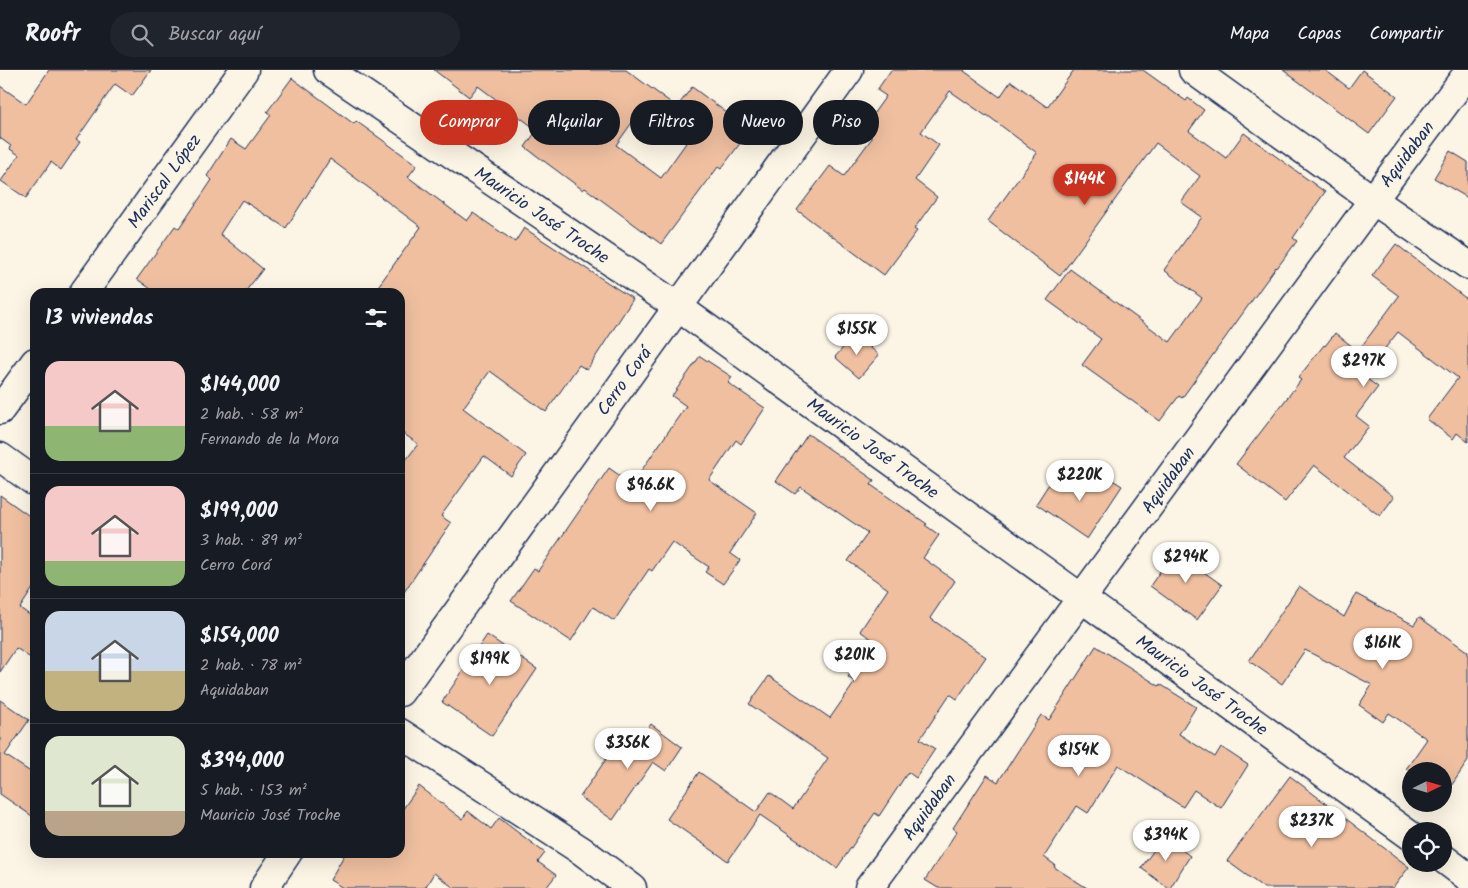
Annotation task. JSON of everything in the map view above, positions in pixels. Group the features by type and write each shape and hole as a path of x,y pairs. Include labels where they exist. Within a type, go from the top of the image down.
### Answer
{"street":[{"name":"Mariscal López","path":"87,288 244,70"},
{"name":"Mauricio José Troche","path":"328,70 678,307 1402,830"},
{"name":"Cerro Corá","path":"405,685 849,70"},
{"path":"1193,70 1372,200 1468,265"},
{"name":"Aquidaban","path":"869,888 1372,200 1468,74"},
{"path":"0,410 30,369"},
{"path":"0,458 30,479"},
{"path":"405,736 582,852 632,888"},
{"path":"264,888 284,858"},
{"path":"1452,865 1468,877"}],"building":[{"path":"49,70 151,70 132,96 115,84 76,140 80,142 61,170 51,162 26,198 1,181 19,155 10,149 11,146 0,138 0,86 26,104"},
{"path":"434,70 626,70 667,100 630,100 630,125 620,139 620,100 528,100 528,123 518,116 518,100 497,100 478,86 469,97"},
{"path":"891,70 965,70 1000,97 1011,81 1047,107 1074,70 1143,70 1186,101 1188,98 1204,110 1189,131 1226,158 1244,133 1325,192 1293,238 1297,241 1276,267 1182,398 1179,396 1160,421 1082,365 1101,339 1047,300 1070,269 1170,342 1202,298 1164,270 1202,217 1181,202 1200,176 1156,143 1060,276 988,221 1037,153 987,115 950,91 921,132 939,145 915,180 937,197 914,229 917,231 884,275 797,210 830,166 844,176 867,145 879,145 879,106 886,96 877,90"},
{"path":"1283,70 1325,70 1349,88 1362,70 1397,96 1369,134"},
{"path":"292,78 354,124 356,121 417,165 408,177 467,221 473,213 515,242 524,228 633,299 587,370 579,365 546,412 490,371 463,408 526,455 511,476 484,456 441,516 451,523 405,591 405,461 418,444 405,435 405,288 377,288 421,227 330,159 286,228 242,200 220,234 263,269 248,288 149,288 137,279 175,226 179,229 212,180 207,176 231,139 246,149 271,115 267,112"},
{"path":"692,87 710,100 682,100"},
{"path":"713,103 723,110 723,145 739,145 721,169 718,167 661,244 525,147 528,143 528,145 616,145 661,178 685,145 713,145"},
{"path":"1450,151 1468,162 1468,198 1434,178"},
{"path":"1396,244 1468,300 1468,442 1457,433 1453,439 1427,419 1458,378 1398,332 1363,376 1378,387 1356,416 1369,426 1344,458 1394,497 1380,516 1314,465 1285,502 1236,464 1301,380 1298,378 1335,333 1358,351 1399,296 1372,276"},
{"path":"855,334 879,355 859,378 835,357"},
{"path":"700,356 732,377 728,383 765,408 741,444 736,440 709,480 757,513 730,553 740,560 723,584 705,572 709,567 672,542 652,571 649,569 614,621 593,607 571,641 511,601 534,568 538,571 609,468 632,484 686,406 672,396"},
{"path":"808,434 874,480 871,485 927,524 925,525 939,535 923,558 955,581 930,618 986,657 957,699 950,694 920,739 935,749 916,778 908,772 879,816 875,813 837,868 760,815 728,861 667,819 699,772 756,812 770,792 793,809 828,758 749,704 769,676 830,718 855,682 848,677 873,640 860,631 888,589 848,561 868,533 801,487 795,494 776,481"},
{"path":"1095,469 1122,486 1087,539 1036,504 1054,476 1079,493"},
{"path":"0,495 30,516 30,593 20,608 30,615 30,658 16,648 0,672"},
{"path":"1177,547 1200,563 1197,567 1222,585 1197,620 1150,586"},
{"path":"1299,586 1344,617 1356,594 1414,625 1419,617 1468,652 1468,761 1452,785 1452,762 1411,762 1427,739 1389,713 1383,722 1359,705 1372,685 1305,650 1282,684 1249,661"},
{"path":"487,635 537,669 492,736 442,702"},
{"path":"1096,646 1196,707 1179,734 1215,757 1221,747 1248,765 1221,808 1194,790 1183,807 1118,765 1088,813 1077,806 1044,857 1055,865 1054,867 1087,888 938,888 925,880 957,831 953,828 987,775 998,782 1041,715 1049,720"},
{"path":"0,700 29,720 5,755 30,772 30,815 0,794"},
{"path":"651,724 682,747 666,771 653,762 613,820 580,797 620,739 634,748"},
{"path":"1290,776 1402,862 1402,872 1405,872 1393,888 1264,888 1227,861"},
{"path":"419,786 462,819 468,811 491,829 499,818 545,853 538,862 556,875 546,888 454,888 434,873 425,888 343,888 330,880 343,858 405,858 405,806"},
{"path":"1164,836 1190,856 1170,888 1141,868"}]}
